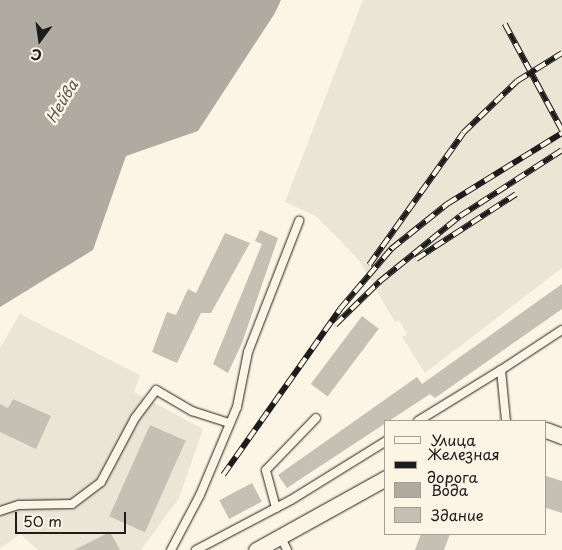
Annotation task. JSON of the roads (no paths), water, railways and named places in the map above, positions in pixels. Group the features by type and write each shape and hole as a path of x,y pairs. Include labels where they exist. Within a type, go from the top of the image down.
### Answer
{"street":[{"path":"547,430 562,436"},
{"path":"256,550 284,543 384,479"}],"lane":[{"path":"170,550 200,494 237,407 248,352 299,221"},
{"path":"420,420 562,330"},
{"path":"501,370 506,420"},
{"path":"0,511 19,506 72,504 101,482 135,418 156,390 192,412 229,424"},
{"path":"276,508 266,470 316,418"},
{"path":"196,550 276,508 384,442"}],"water":[{"name":"Нейва","path":"0,0 281,0 275,13 198,131 126,156 93,250 0,307"}],"railway":[{"path":"505,24 562,130"},
{"path":"369,265 463,133 517,81 562,53"},
{"path":"223,475 340,309 391,249 447,204 562,133"},
{"path":"335,325 379,282 460,216 562,150"},
{"path":"416,259 516,194"}]}
